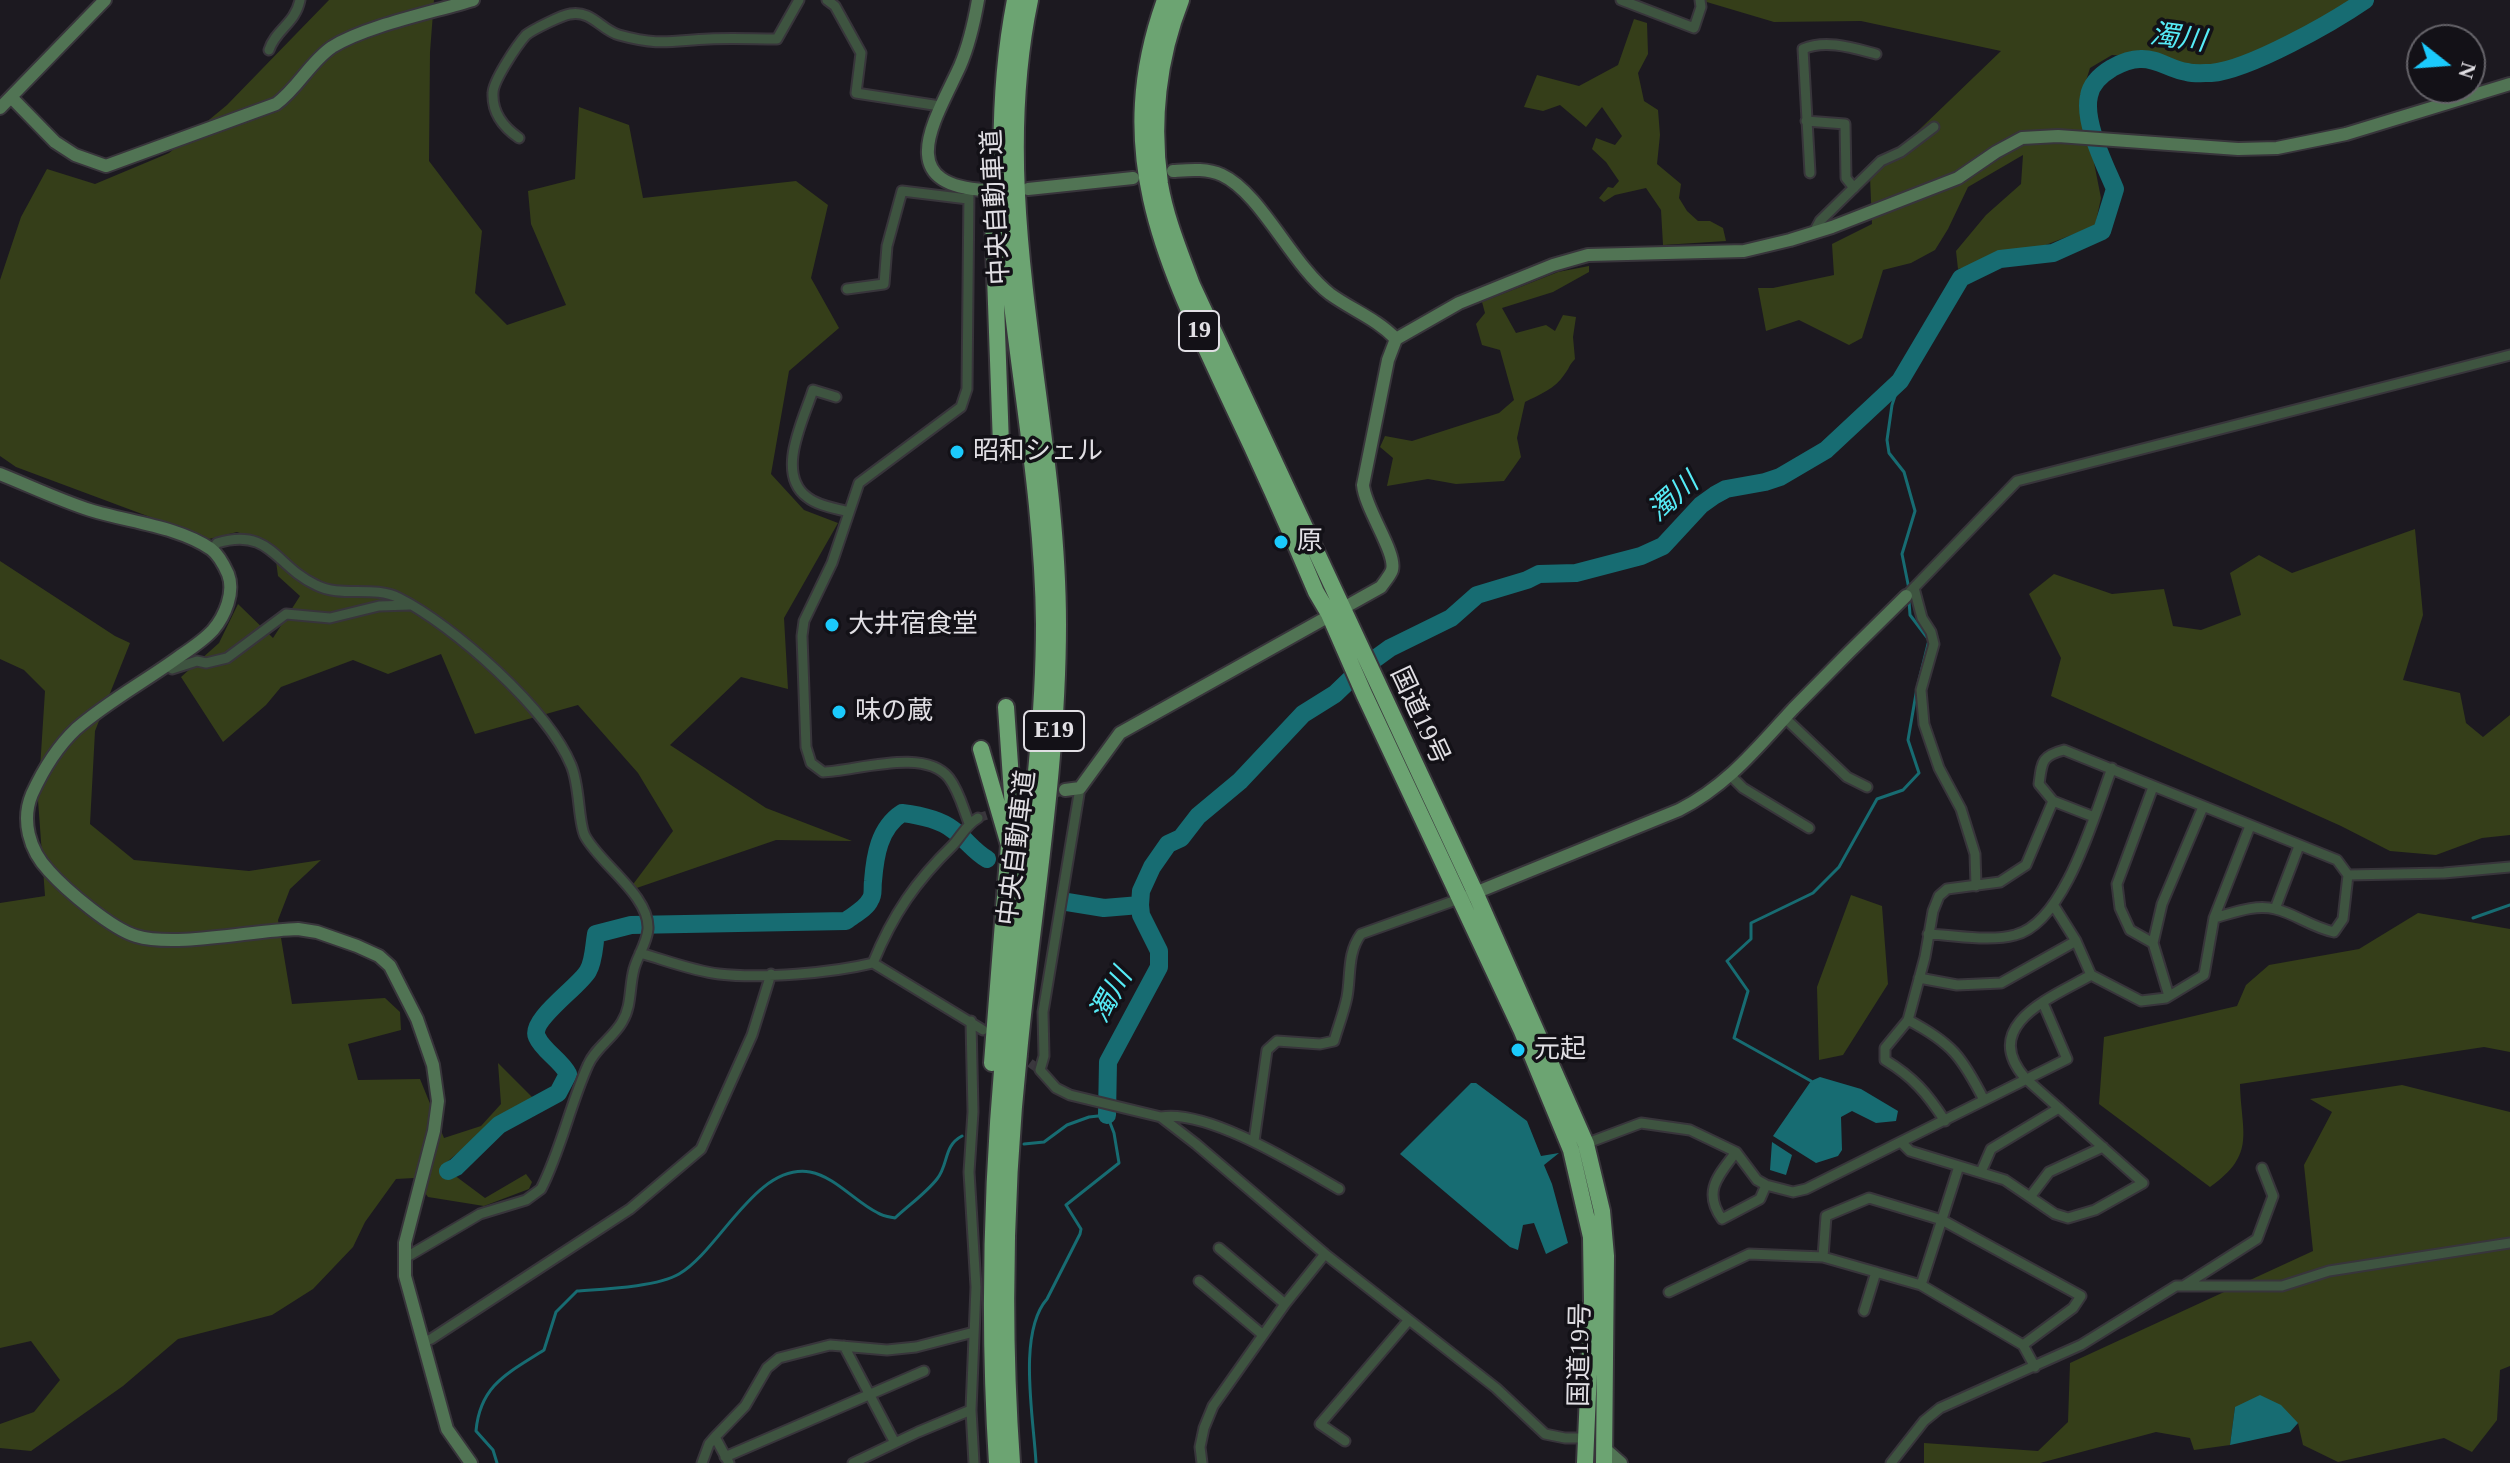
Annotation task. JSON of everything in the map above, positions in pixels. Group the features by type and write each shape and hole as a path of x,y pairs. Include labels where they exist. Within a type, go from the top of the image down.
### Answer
{"highway":[{"path":"999,453 990,145 999,33 1005,0"},
{"name":"中央自動車道","path":"997,1463 990,1309 993,1216 1003,1057 1037,764 1043,651 1036,490 1001,198 1003,84 1015,0"},
{"name":"中央自動車道","path":"1012,1463 1005,1308 1007,1216 1019,1045 1052,765 1058,623 1051,487 1016,198 1017,90 1030,0"},
{"name":"国道19号","path":"1165,0 1152,41 1142,111 1141,141 1152,209 1185,301 1316,592 1336,611"},
{"name":"国道19号","path":"1181,0 1168,37 1156,107 1160,184 1171,227 1192,285 1371,690 1467,896 1532,1053 1579,1147 1602,1211 1605,1244 1604,1456"},
{"path":"993,1216 989,1135 999,943 1013,808 1006,707"},
{"path":"981,749 1009,845"},
{"name":"国道19号","path":"1579,1147 1591,1237 1592,1302 1585,1463"}],"street":[{"path":"0,108 105,0"},
{"path":"269,50 271,42 297,13 300,0"},
{"path":"11,97 55,142 75,155 106,166 276,104 296,88 322,55 343,41 473,0"},
{"path":"519,138 506,129 495,111 492,90 527,34 569,14 588,15 613,33 645,42 777,39 799,0"},
{"path":"827,0 835,6 861,53 856,93 940,106"},
{"path":"969,194 947,182 930,162 927,138 964,54 978,0"},
{"path":"1621,0 1694,28 1701,7 1700,0"},
{"path":"1810,173 1803,49 1813,44 1850,47 1876,54"},
{"path":"1339,1189 1254,1141 1177,1114 1161,1117 1070,1095 1056,1088 1040,1070 1044,1056 1043,1012 1080,788 1120,733 1381,587 1392,571 1392,557 1364,499 1363,485 1385,373 1396,339 1459,303 1553,265 1588,255 1744,251 1813,234 1958,178 2022,138 2058,136 2238,149 2277,148 2346,134 2510,84"},
{"path":"1806,121 1845,124 1846,178 1854,188"},
{"path":"1813,234 1820,221 1881,161 1901,152 1934,127"},
{"path":"1173,171 1192,169 1212,172 1237,184 1311,276 1330,294 1385,328 1396,339"},
{"path":"1028,189 1133,178"},
{"path":"847,289 884,284 887,246 902,191 969,194 985,190"},
{"path":"873,963 895,916 913,887 974,821 947,775 926,763 870,765 823,772 811,763 806,747 802,628 832,563 855,489 866,475 961,407 965,401 969,194"},
{"path":"1254,1141 1267,1050 1277,1041 1320,1044 1334,1041 1347,997 1355,943 1361,934 1467,896 1704,797 1731,776 2017,481 2510,355"},
{"path":"836,397 813,390 793,455 792,469 800,491 808,498 849,512"},
{"path":"0,474 88,509 175,534 212,550 230,579 230,595 225,609 206,638 100,710 69,736 42,774 27,806 27,824 36,853 47,870 115,926 136,936 161,940 298,929 357,946 379,956 390,966 417,1019 433,1065 438,1101 434,1131 405,1243 408,1290 447,1429 471,1463"},
{"path":"212,550 217,543 244,537 259,543 314,585 336,590 381,592 398,597 443,626 516,688 557,739 575,777 584,834 640,900 648,929 632,977 627,1013 587,1066 541,1189 526,1200 480,1214 405,1258"},
{"path":"1911,591 1934,644 1921,690 1924,724 1939,768 1966,824 1975,854 1976,886"},
{"path":"167,666 172,669 197,661 216,662 227,658 286,614 330,618 379,606 410,605"},
{"path":"1785,718 1847,777 1867,787"},
{"path":"2094,817 2053,801 2039,784 2041,763 2049,754 2064,750 2112,768 2337,860 2348,875 2343,919 2334,932 2314,928 2275,909 2251,908 2214,918"},
{"path":"1928,934 2017,935 2043,920 2064,890 2112,768"},
{"path":"1731,776 1743,788 1809,828"},
{"path":"2153,787 2117,884 2120,908 2130,930 2153,943"},
{"path":"1065,790 1080,788"},
{"path":"1945,1121 1927,1093 1905,1072 1885,1060 1885,1048 1908,1020 1939,896 1947,889 2000,882 2026,865 2053,801"},
{"path":"2169,996 2153,943 2162,904 2203,807"},
{"path":"2054,906 2076,941 2091,975 2141,1001 2169,996 2204,975 2214,918 2250,826"},
{"path":"2275,909 2299,846"},
{"path":"2348,875 2444,873 2510,867"},
{"path":"1919,978 1957,985 2001,983 2076,941"},
{"path":"640,953 718,974 771,974 853,968 873,963 983,1030"},
{"path":"423,1342 579,1245 630,1209 701,1149 752,1035 771,974"},
{"path":"1902,1143 1910,1151 2005,1180 2055,1214 2075,1217 2095,1210 2143,1183 2025,1078 2015,1066 2010,1051 2011,1041 2023,1016 2035,1005 2091,975"},
{"path":"1579,1147 1641,1123 1690,1130 1736,1152 1757,1180 1766,1185 1793,1192 1806,1189 2067,1059 2043,1003"},
{"path":"1908,1020 1940,1037 1965,1063 1984,1100"},
{"path":"971,1021 972,1133 969,1172 975,1251 971,1410 974,1463"},
{"path":"1981,1172 1991,1149 2059,1108"},
{"path":"1161,1117 1325,1254 1496,1388 1545,1434 1586,1438"},
{"path":"2030,1197 2049,1172 2103,1147"},
{"path":"1736,1152 1713,1186 1714,1208 1722,1219 1760,1199 1766,1185"},
{"path":"1921,1285 1959,1166"},
{"path":"2184,1286 2257,1239 2273,1196 2262,1168"},
{"path":"1823,1257 1826,1216 1869,1198 1942,1220 2081,1296 2073,1308 2023,1345"},
{"path":"1891,1463 1924,1421 1940,1408 2081,1345 2176,1286 2282,1286 2329,1271 2510,1243"},
{"path":"1219,1248 1285,1304"},
{"path":"1202,1463 1200,1447 1205,1422 1213,1406 1285,1304 1325,1254"},
{"path":"1669,1292 1749,1254 1823,1257 1921,1285 2023,1345 2035,1367"},
{"path":"1864,1311 1876,1272"},
{"path":"1199,1281 1263,1335"},
{"path":"1345,1441 1320,1424 1408,1321"},
{"path":"702,1463 709,1444 745,1406 767,1368 779,1358 830,1345 887,1350 916,1347 974,1332"},
{"path":"844,1346 895,1443"},
{"path":"715,1437 727,1460 924,1371"},
{"path":"853,1463 971,1410"},
{"path":"1604,1456 1621,1463"}],"green space":[{"path":"329,0 434,0 429,161 482,231 475,293 507,325 566,305 531,224 528,191 575,179 579,107 629,125 643,198 796,181 828,205 811,278 839,328 789,371 771,474 804,510 838,523 784,618 788,689 741,677 670,745 766,808 852,841 776,840 628,891 673,831 638,773 578,705 475,734 441,654 388,674 353,660 281,687 266,705 223,742 181,677 219,643 238,604 273,638 300,596 278,576 274,546 237,532 209,539 16,467 0,456 0,280 21,217 47,169 95,184 169,153 227,105"},
{"path":"1700,0 2356,0 2250,60 2213,70 2186,70 2160,57 2112,55 2090,68 2081,97 2101,198 2095,226 2043,246 1958,269 1956,251 1986,215 2021,184 2023,155 1968,187 1935,250 1911,263 1883,270 1862,338 1849,345 1799,320 1766,331 1758,288 1773,288 1834,275 1832,244 1872,224 1870,177 2001,51 1861,21 1774,22"},
{"path":"1634,19 1647,23 1648,54 1638,73 1644,101 1658,110 1660,135 1657,164 1681,184 1679,198 1687,211 1698,221 1710,221 1723,228 1726,241 1663,245 1661,210 1646,188 1615,195 1604,202 1599,198 1608,187 1613,188 1619,181 1592,149 1596,138 1615,145 1622,136 1602,107 1586,127 1560,105 1543,111 1524,107 1537,75 1579,86 1618,65"},
{"path":"1589,266 1589,272 1553,292 1502,308 1516,333 1546,325 1555,331 1563,315 1576,317 1573,337 1575,359 1561,380 1525,402 1517,438 1521,457 1504,481 1456,484 1428,479 1387,486 1393,458 1380,447 1385,436 1412,441 1499,413 1514,400 1500,350 1482,345 1476,324 1485,313 1482,302 1558,272"},
{"path":"2415,529 2423,615 2403,680 2460,693 2466,723 2483,737 2510,715 2510,835 2482,838 2436,855 2390,851 2051,696 2061,658 2029,594 2054,574 2112,594 2164,589 2173,626 2201,630 2241,615 2230,573 2259,555 2292,573"},
{"path":"0,561 130,643 95,731 90,824 134,860 249,871 321,860 290,889 278,920 292,1004 385,998 400,1012 401,1030 348,1044 358,1080 420,1079 444,1138 481,1126 501,1104 498,1063 534,1099 495,1122 442,1166 485,1198 526,1174 532,1182 529,1189 484,1206 428,1197 414,1178 396,1179 365,1222 353,1247 313,1289 272,1315 178,1339 123,1386 31,1451 0,1448 0,1424 34,1412 60,1380 31,1341 0,1348 0,903 45,896 38,800 45,691 24,670 0,659"},
{"path":"1851,895 1882,906 1888,984 1843,1055 1819,1060 1817,987"},
{"path":"2418,913 2510,929 2510,1052 2484,1047 2240,1084 2243,1142 2240,1153 2235,1164 2210,1187 2099,1104 2104,1037 2237,1006 2246,985 2269,965 2359,949"},
{"path":"2402,1085 2510,1112 2510,1366 2500,1370 2497,1420 2472,1452 2444,1438 2338,1462 2303,1445 2298,1423 2235,1407 2230,1445 2194,1450 2190,1438 2156,1432 2040,1463 1924,1463 1924,1443 2038,1451 2068,1422 2070,1363 2313,1251 2304,1165 2332,1112 2310,1099"}],"water":[{"path":"1820,1077 1861,1089 1898,1111 1896,1121 1876,1123 1852,1111 1841,1117 1842,1150 1838,1156 1816,1163 1773,1136 1811,1081"},
{"path":"1471,1083 1476,1083 1527,1121 1541,1156 1559,1153 1544,1165 1568,1243 1546,1254 1534,1223 1523,1225 1518,1250 1510,1247 1400,1154"},
{"path":"1772,1142 1792,1155 1786,1175 1770,1170"},
{"path":"2260,1395 2281,1405 2298,1423 2290,1432 2230,1445 2235,1407"}],"waterway":[{"name":"濁川","path":"1107,1115 1108,1062 1159,967 1159,951 1141,915 1140,905 1141,891 1152,867 1168,844 1181,838 1198,816 1240,781 1303,714 1335,694 1361,669 1390,648 1451,618 1477,595 1539,574 1576,573 1641,556 1663,546 1701,505 1715,495 1726,489 1780,477 1826,450 1900,381 1961,278 2000,259 2053,253 2102,231 2115,189 2096,143 2088,106 2092,87 2108,70 2140,59 2193,73 2227,70 2290,44 2365,0"},
{"path":"1900,381 1892,405 1887,440 1889,453 1904,472 1915,511 1902,554 1909,589"},
{"path":"1811,1081 1734,1038 1748,991 1727,961 1751,939 1751,923 1813,893 1839,867 1877,799 1903,790 1919,773 1908,740 1929,640 1910,615 1909,601"},
{"path":"448,1171 499,1125 558,1093 568,1074 540,1042 537,1030 547,1013 588,971 596,934 631,925 846,921 871,898 880,843 888,826 902,813 928,818 947,826 987,859"},
{"path":"1067,902 1104,908 1140,905"},
{"path":"2473,918 2510,905"},
{"path":"1024,1144 1044,1142 1067,1125 1089,1117 1107,1115 1114,1133 1119,1163 1066,1205 1081,1229 1080,1234 1038,1314 1032,1333 1030,1378 1036,1463"},
{"path":"497,1463 493,1450 476,1431 483,1402 498,1382 544,1350 556,1312 577,1291 644,1285 679,1274 709,1247 756,1194 773,1181 791,1173 819,1175 882,1215 895,1218 937,1179 949,1150 962,1136"}],"tunnel":[{"path":"978,818 1065,790"},
{"path":"1019,1055 1040,1070"}],"place":[{"name":"昭和シェル","path":"957,452"},
{"name":"原","path":"1281,542"},
{"name":"大井宿食堂","path":"832,625"},
{"name":"味の蔵","path":"839,712"},
{"name":"元起","path":"1518,1050"}]}
